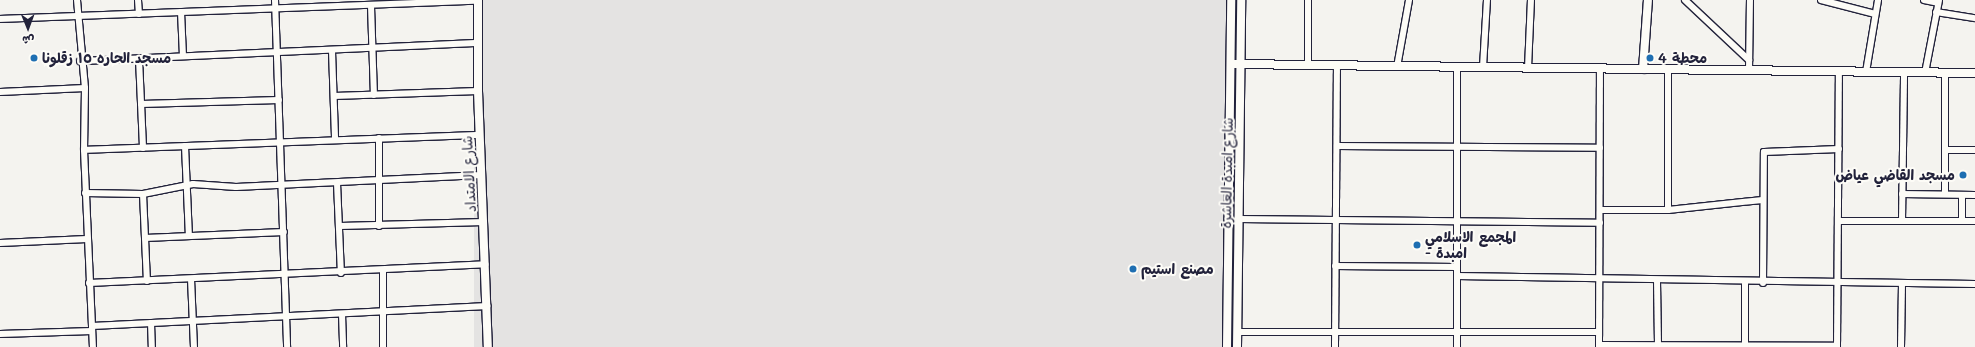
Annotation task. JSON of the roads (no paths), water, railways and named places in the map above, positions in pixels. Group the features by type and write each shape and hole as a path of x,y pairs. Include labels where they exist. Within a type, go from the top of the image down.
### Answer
{"street":[{"path":"77,0 80,61 84,88 85,193 93,347"},
{"path":"138,0 138,14"},
{"path":"275,0 283,185 287,347"},
{"path":"329,0 329,8"},
{"path":"0,19 329,8 478,0"},
{"name":"شارع الامتداد","path":"478,0 478,91 486,264 488,347"},
{"name":"شارع امبدة العاشرة","path":"1227,347 1232,0"},
{"name":"شارع امبدة العاشرة","path":"1237,347 1242,64 1241,0"},
{"path":"1308,0 1308,65"},
{"path":"1397,67 1409,0"},
{"path":"1483,67 1487,0"},
{"path":"1528,68 1530,0"},
{"path":"1643,69 1648,0"},
{"path":"1685,0 1749,60"},
{"path":"1748,70 1750,0"},
{"path":"1821,0 1875,14"},
{"path":"1866,72 1878,0"},
{"path":"1924,0 1938,2 1925,73"},
{"path":"371,6 374,94"},
{"path":"181,12 183,56"},
{"path":"1936,12 1975,18"},
{"path":"80,61 478,43"},
{"path":"332,50 335,139"},
{"path":"139,59 143,148"},
{"path":"1231,64 1975,73"},
{"path":"1335,347 1337,66"},
{"path":"1457,66 1459,147 1457,347"},
{"path":"1600,69 1601,279 1599,346 1745,345 1837,347 1840,72"},
{"path":"1668,69 1668,210"},
{"path":"1902,221 1904,72"},
{"path":"1944,194 1945,72"},
{"path":"0,92 84,88"},
{"path":"334,96 478,91"},
{"path":"141,104 279,100"},
{"path":"84,150 281,143 335,139 480,135"},
{"path":"379,138 379,226"},
{"path":"185,146 190,236"},
{"path":"1337,146 1600,148"},
{"path":"1763,283 1762,200 1764,152 1838,149"},
{"path":"1945,150 1975,150"},
{"path":"85,193 143,194 188,186 283,185 482,175"},
{"path":"337,182 341,272"},
{"path":"143,194 147,281"},
{"path":"1902,194 1975,195"},
{"path":"1962,195 1962,221"},
{"path":"1600,210 1668,210 1762,200"},
{"path":"1239,219 1600,223"},
{"path":"1839,221 1975,221"},
{"path":"340,226 484,222"},
{"path":"145,238 284,232"},
{"path":"0,243 87,239"},
{"path":"89,283 383,271 486,264"},
{"path":"1335,266 1457,267"},
{"path":"383,271 383,347"},
{"path":"1457,276 1601,279 1657,282 1975,284"},
{"path":"191,279 194,347"},
{"path":"1657,282 1658,345"},
{"path":"1745,282 1745,345"},
{"path":"1902,283 1902,347"},
{"path":"0,334 150,323 487,306"},
{"path":"342,314 344,347"},
{"path":"150,323 152,347"},
{"path":"1237,332 1599,332"}],"place":[{"name":"مسجد الحاره ١٥ زقلونا","path":"34,58"},
{"name":"محطة 4","path":"1650,58"},
{"name":"مسجد القاضي عياض","path":"1963,175"},
{"name":"المجمع الاسلامي - امبدة","path":"1417,245"},
{"name":"مصنع استيم","path":"1133,269"}]}
